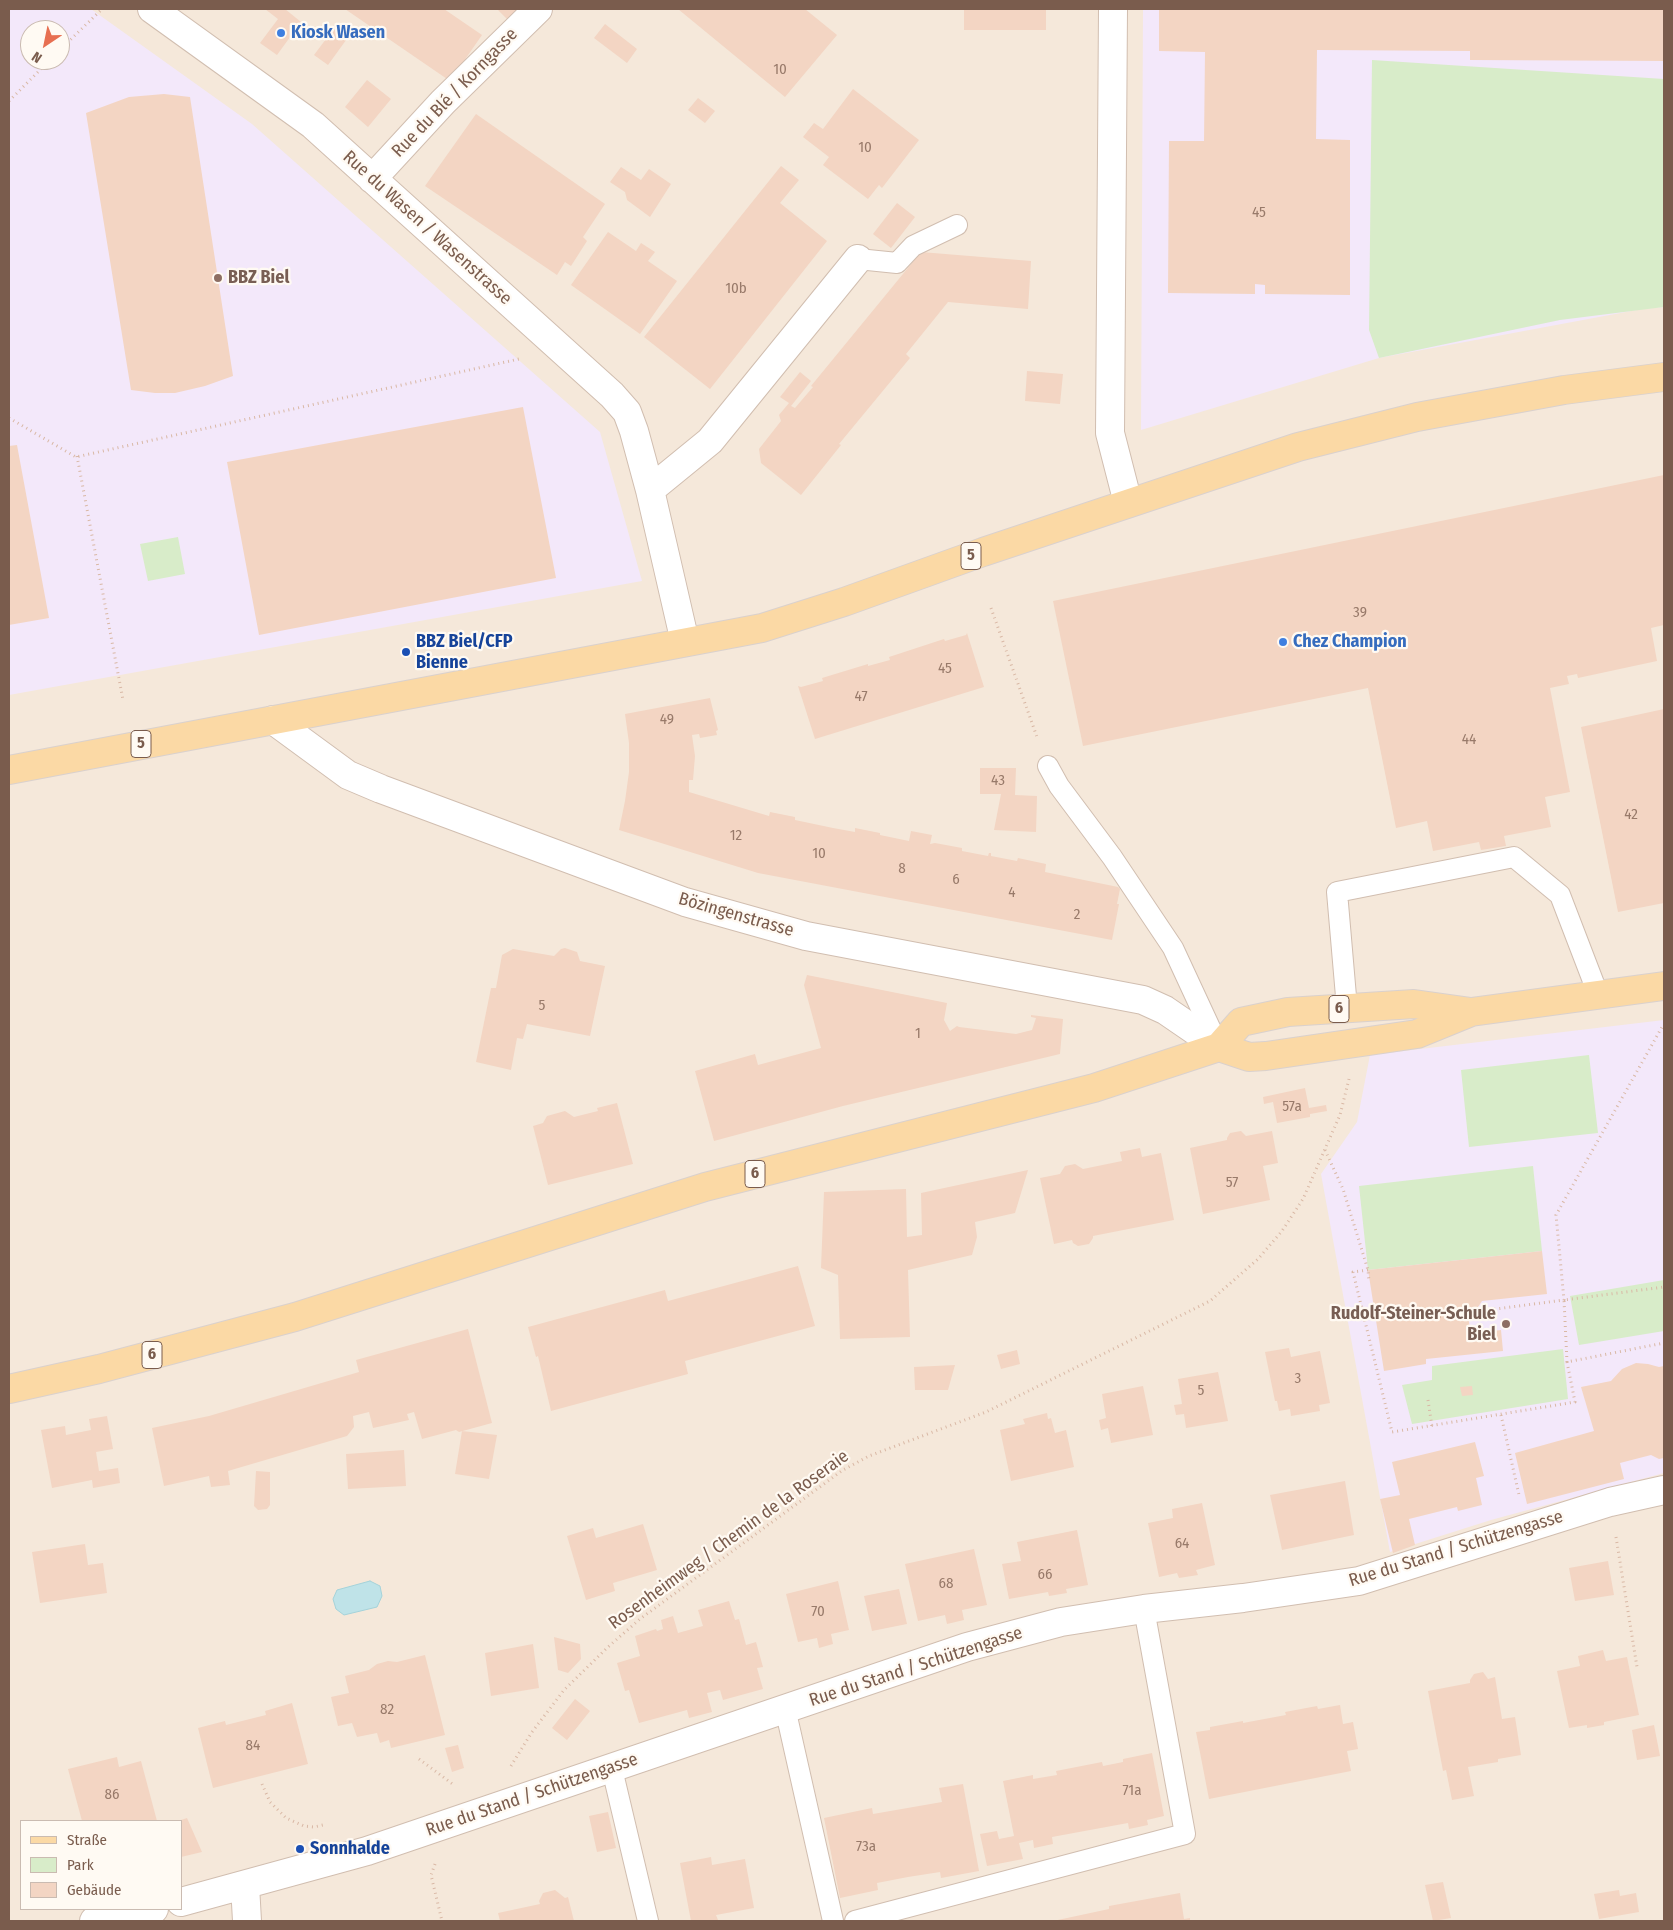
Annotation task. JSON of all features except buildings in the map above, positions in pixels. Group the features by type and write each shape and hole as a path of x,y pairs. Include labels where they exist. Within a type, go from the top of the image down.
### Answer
{"main road":[{"name":"5","path":"9,770 771,625 1298,447 1417,416 1564,390 1664,377"},
{"name":"6","path":"1218,1047 1249,1057 1266,1056 1417,1034 1471,1012 1664,986"},
{"name":"6","path":"9,1390 296,1317 705,1187 1094,1088 1218,1047 1241,1022 1288,1012 1414,1004 1471,1012"}],"street":[{"name":"Rue du Wasen / Wasenstrasse","path":"152,9 312,125 612,395 627,412 650,490 685,642"},
{"name":"Rue du Blé / Korngasse","path":"372,179 443,102 538,9"},
{"path":"1113,9 1110,434 1128,503"},
{"path":"650,490 710,441 858,259"},
{"name":"Bözingenstrasse","path":"273,720 348,774 390,793 685,902 806,936 1143,1000 1165,1010 1218,1047"},
{"name":"Rue du Stand / Schützengasse","path":"182,1902 367,1851 967,1647 1061,1622 1144,1609 1243,1598 1359,1581 1610,1502 1664,1490"},
{"path":"245,1885 247,1921"},
{"path":"94,1921 149,1910"}],"lane":[{"path":"858,259 897,263 913,246 957,225"},
{"path":"1048,766 1059,786 1112,858 1173,948 1218,1047"},
{"path":"1347,1008 1336,892 1514,857 1560,895 1598,994"},
{"path":"855,1921 1185,1834 1144,1609"},
{"path":"785,1708 833,1921"},
{"path":"612,1769 648,1921"}],"path":[{"path":"70,40 102,9"},
{"path":"9,101 40,70"},
{"path":"9,418 77,456 526,357"},
{"path":"77,456 123,700"},
{"path":"991,608 1048,766"},
{"path":"1368,1270 1353,1272 1392,1432 1432,1427 1575,1402 1568,1362 1556,1215 1662,1027"},
{"name":"Rosenheimweg / Chemin de la Roseraie","path":"488,1810 505,1775 532,1732 564,1690 608,1647 640,1619 843,1470 869,1456 986,1412 1210,1301 1258,1259 1282,1231 1303,1199 1340,1114 1351,1071"},
{"path":"1325,1150 1343,1189 1368,1270 1369,1281"},
{"path":"1420,1318 1664,1287"},
{"path":"1568,1362 1664,1343"},
{"path":"1428,1400 1432,1427"},
{"path":"1501,1415 1520,1500"},
{"path":"1610,1502 1637,1667"},
{"path":"262,1784 270,1802 286,1818 304,1826 324,1825"},
{"path":"442,1921 431,1875 450,1823"}],"shaded area":[{"path":"9,9 1664,9 1664,1921 9,1921"},
{"name":"BBZ Biel","path":"9,9 91,9 252,124 600,432 642,581 9,695"},
{"path":"1143,9 1664,9 1664,307 1642,309 1379,358 1141,430"},
{"name":"Rudolf-Steiner-Schule Biel","path":"1664,1020 1664,1473 1491,1520 1390,1552 1321,1174 1357,1122 1370,1055"}],"green space":[{"path":"1372,60 1664,79 1664,307 1560,320 1379,358 1369,330"},
{"path":"178,537 185,574 148,581 140,544"},
{"path":"1589,1055 1598,1133 1469,1147 1461,1070"},
{"path":"1533,1166 1542,1251 1368,1270 1359,1186"},
{"path":"1664,1280 1664,1331 1579,1345 1570,1296"},
{"path":"1563,1349 1568,1399 1412,1424 1402,1385 1432,1380 1432,1366"}],"water":[{"path":"370,1581 380,1586 382,1596 377,1607 344,1615 336,1609 333,1599 337,1590"}],"place":[{"name":"Kiosk Wasen","path":"281,33"},
{"name":"BBZ Biel","path":"218,278"},
{"name":"Chez Champion","path":"1283,642"},
{"name":"BBZ Biel/CFP Bienne","path":"406,652"},
{"name":"Rudolf-Steiner-Schule Biel","path":"1506,1324"},
{"name":"Sonnhalde","path":"300,1849"}]}
